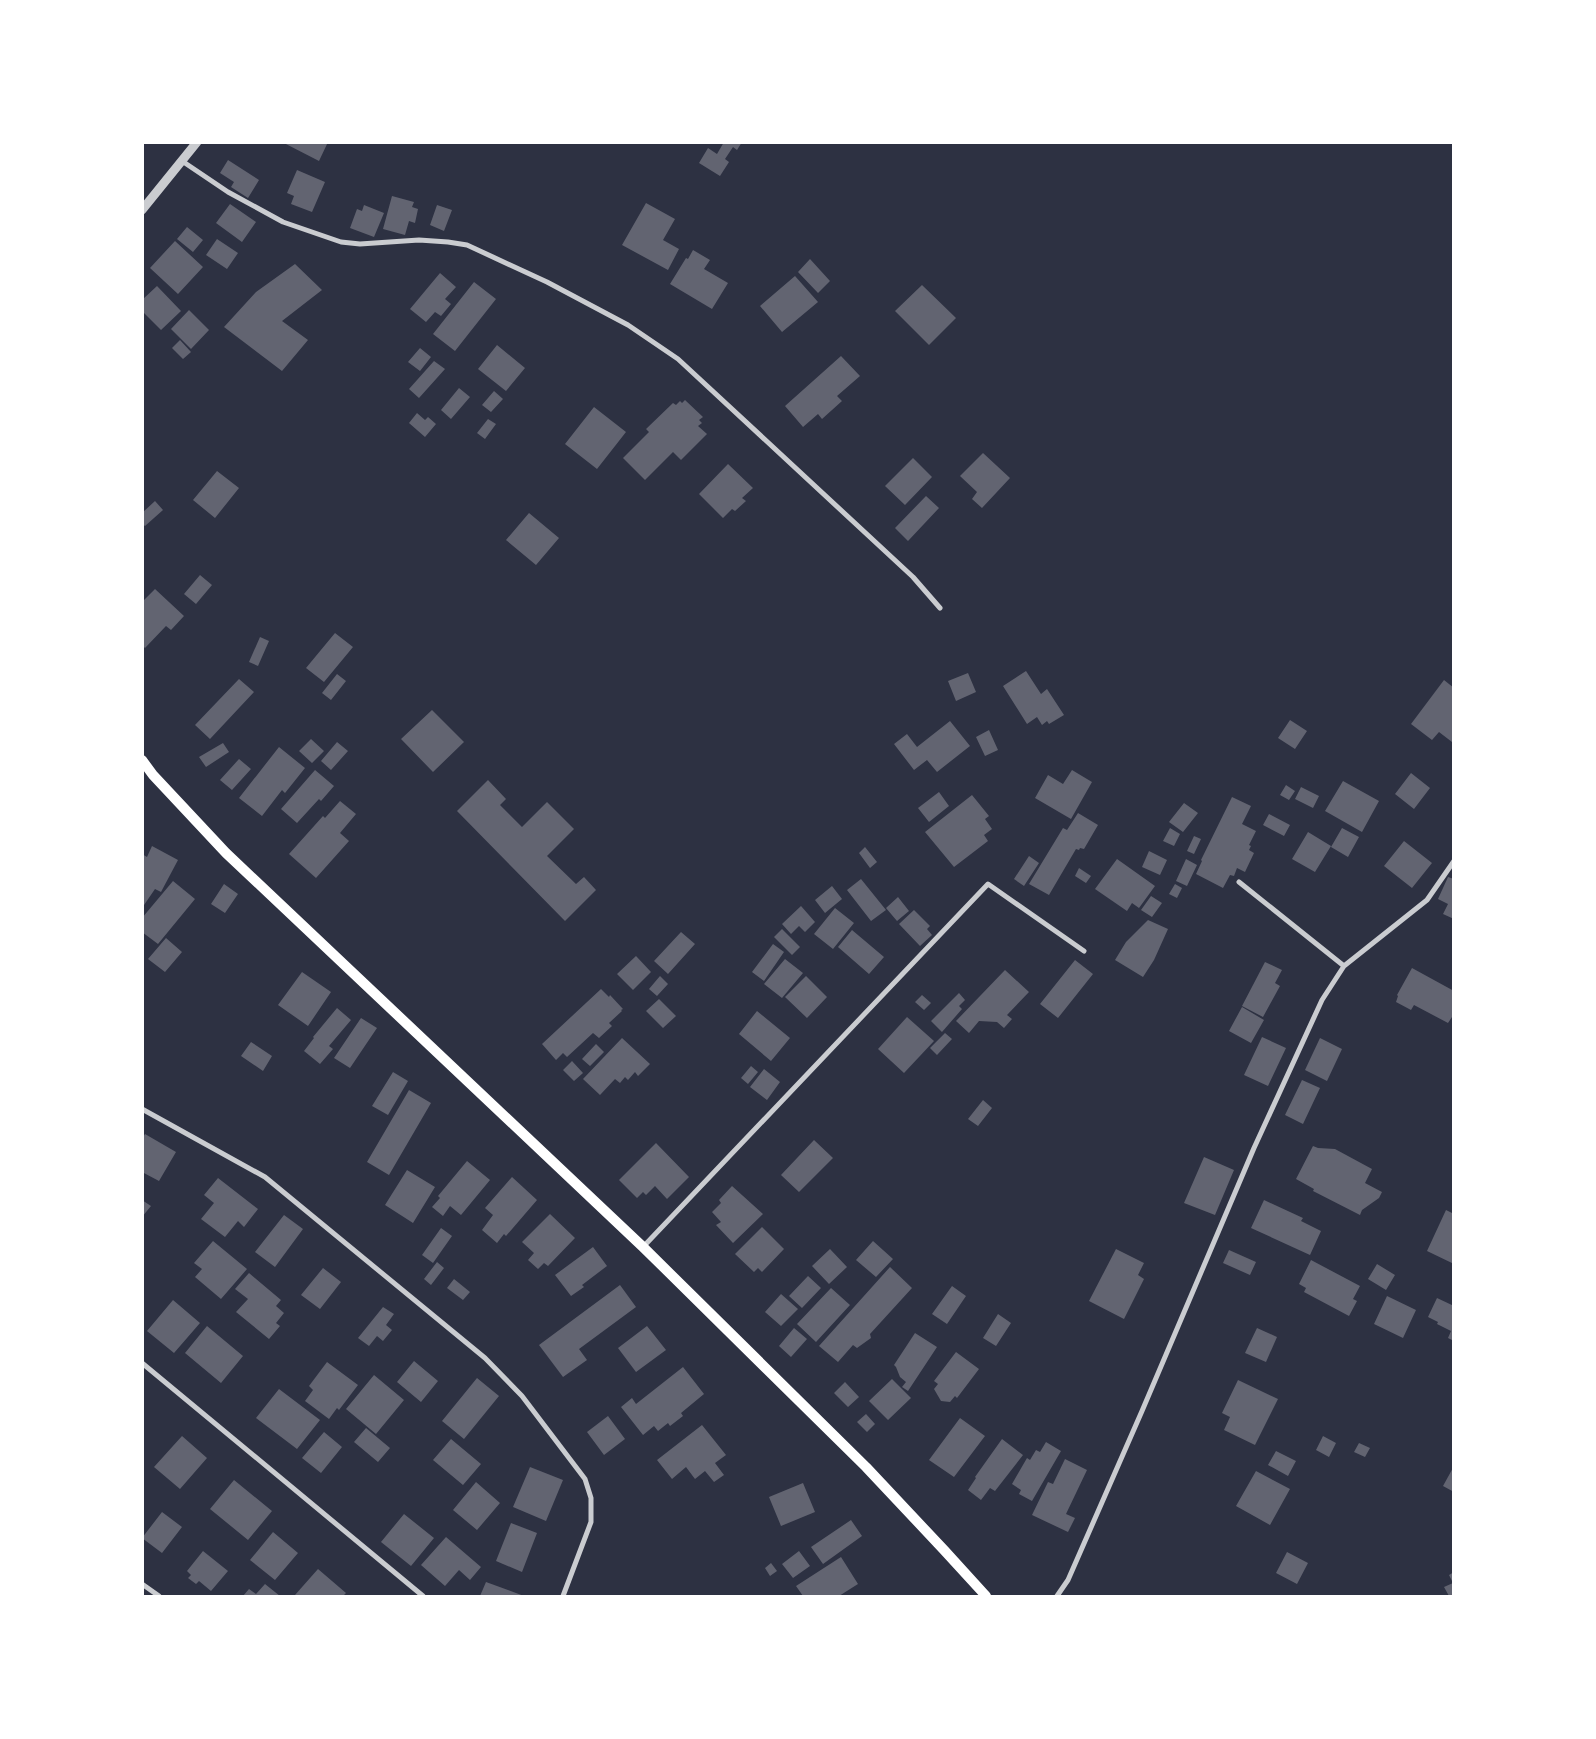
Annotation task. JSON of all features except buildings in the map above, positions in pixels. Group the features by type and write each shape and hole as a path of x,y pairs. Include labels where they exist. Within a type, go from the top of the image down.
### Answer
{"main road":[{"path":"142,760 226,853 643,1247 866,1467 986,1596"}],"street":[{"path":"142,210 198,142"},
{"path":"182,161 228,192 283,222 341,242 360,244 419,240 466,245 547,282 628,325 678,359 913,577 940,608"},
{"path":"1057,1596 1068,1580 1254,1148 1322,1000 1344,966 1427,900 1454,861"},
{"path":"1239,882 1344,966"},
{"path":"643,1247 988,884 1084,951"},
{"path":"142,1109 265,1178 485,1358 522,1396 585,1479 591,1498 591,1522 563,1596"},
{"path":"142,1363 423,1596"},
{"path":"142,1584 158,1596"}]}
